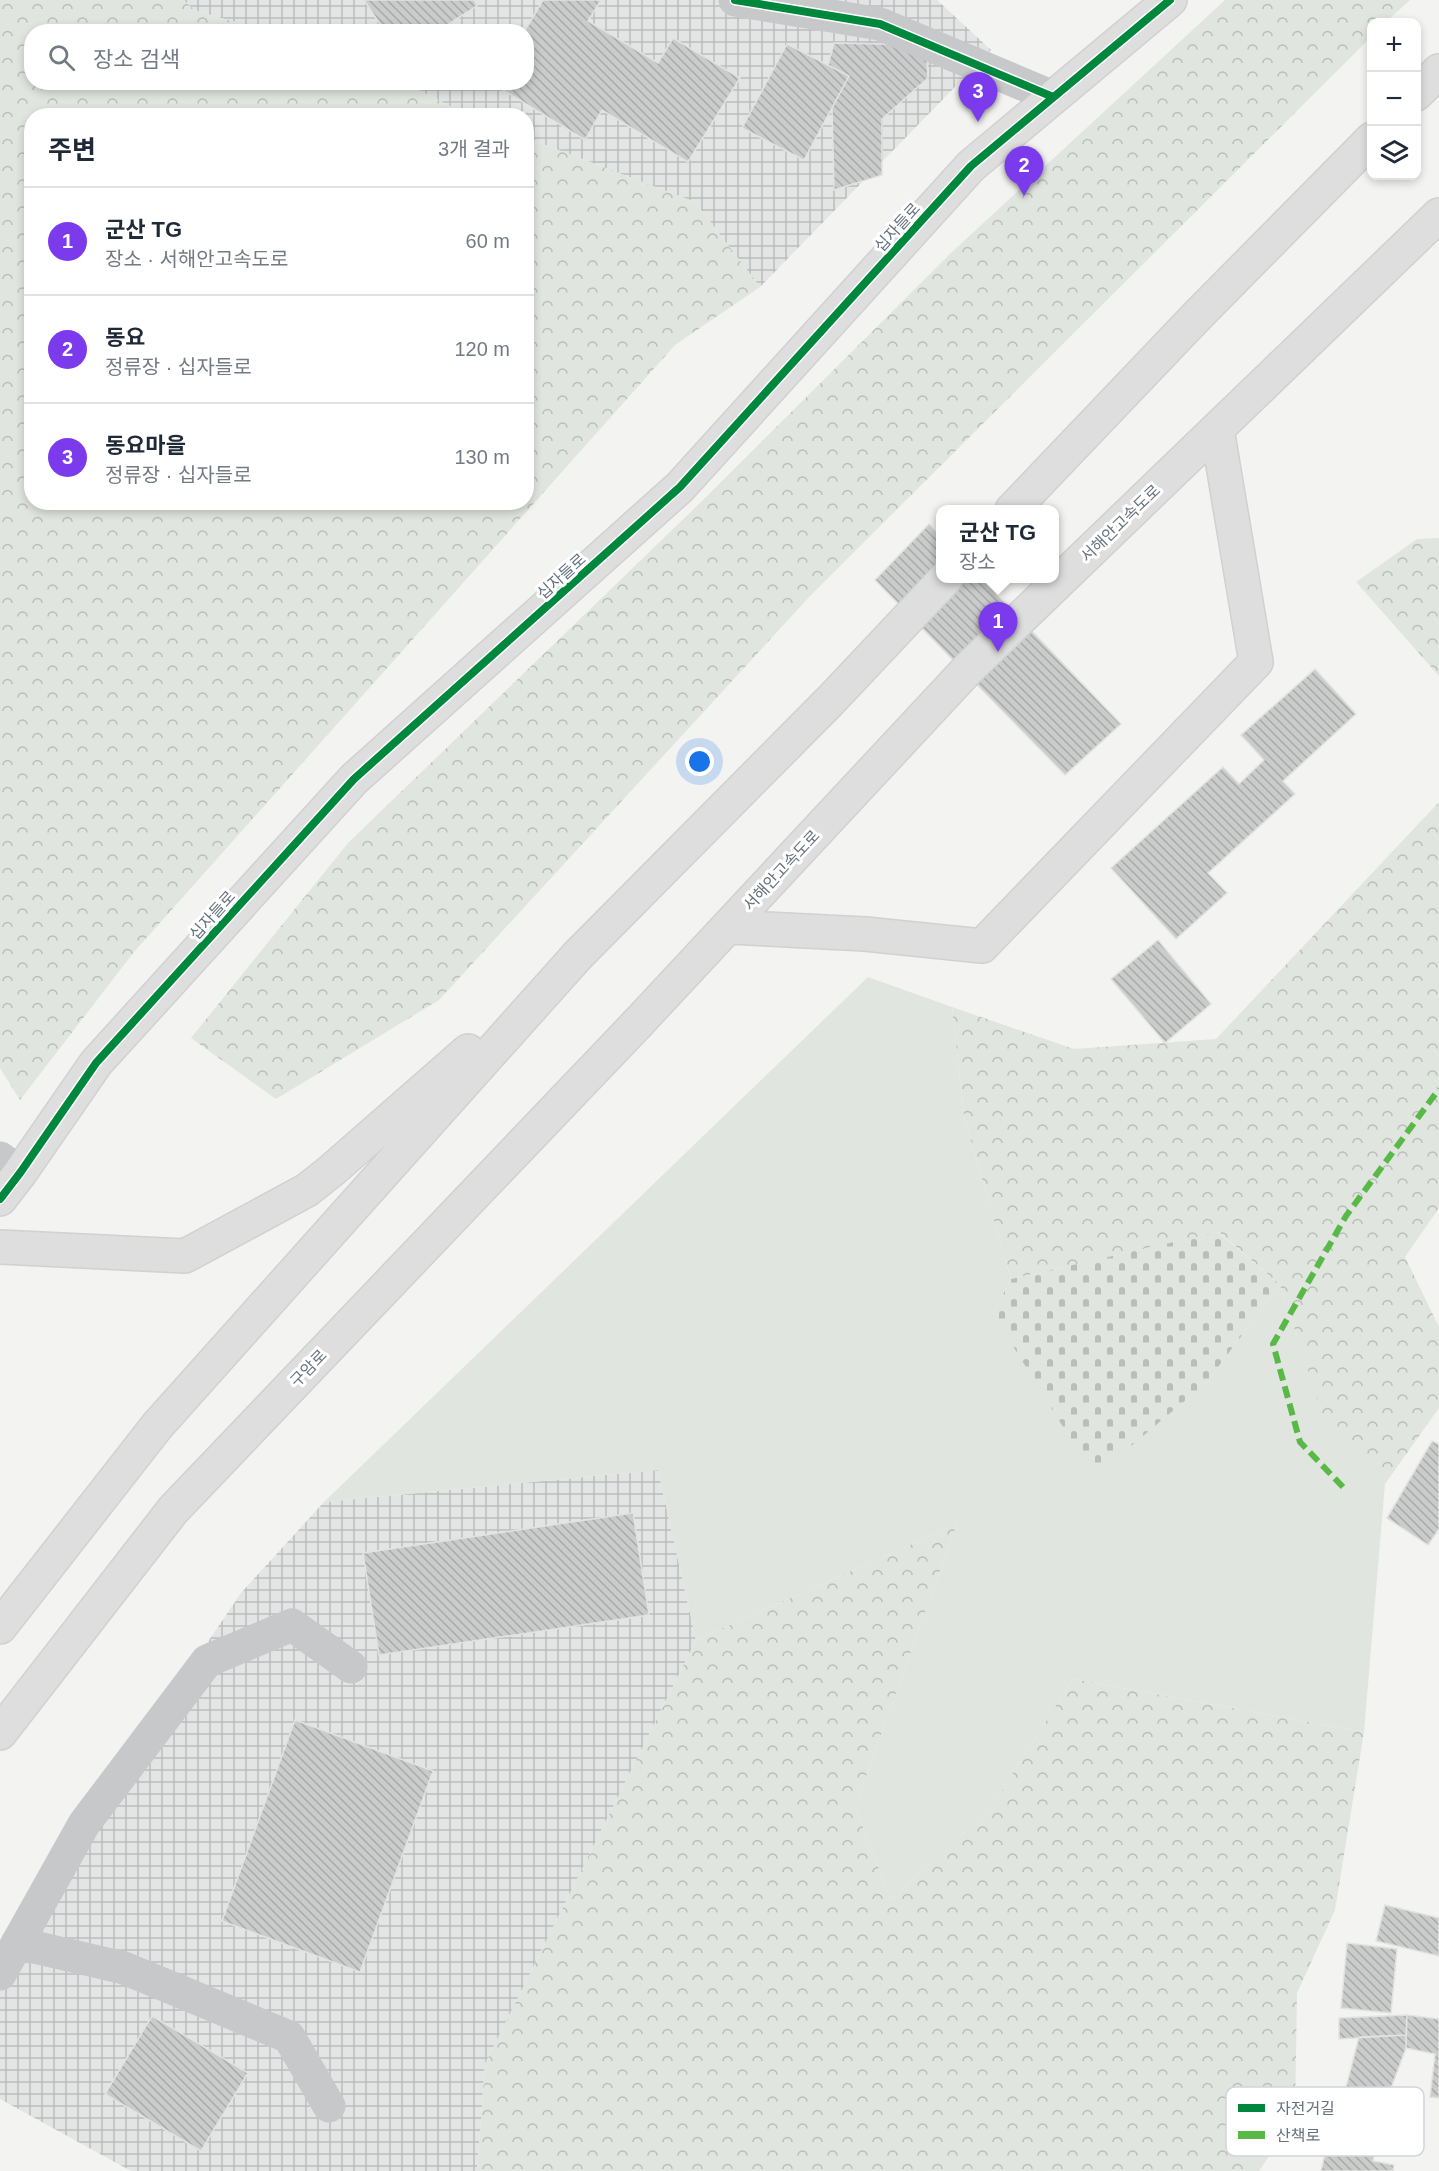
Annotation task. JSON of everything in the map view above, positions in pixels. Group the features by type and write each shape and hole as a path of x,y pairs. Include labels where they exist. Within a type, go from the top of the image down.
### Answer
{"main road":[{"name":"십자들로","path":"0,1199 10,1166 96,1063 354,779 680,487 971,166 1170,0"},
{"path":"1421,89 1439,71"},
{"path":"1017,505 1197,316 1367,143"},
{"name":"서해안고속도로","path":"1059,581 1439,215"},
{"path":"729,927 865,934 982,946 1256,662 1217,429"},
{"path":"0,1627 157,1426 578,955 830,701 942,583"},
{"name":"서해안고속도로","path":"638,1023 969,668 1057,583"},
{"path":"0,1247 185,1256 307,1190 340,1164 578,955"},
{"name":"구암로","path":"0,1732 173,1510 638,1023"}],"street":[{"path":"735,0 880,24 1053,97"},
{"path":"0,1974 84,1824 207,1661 292,1624 351,1667"},
{"path":"17,1943 123,1968 290,2037 329,2106"}],"shaded area":[{"path":"183,0 937,0 991,50 760,287 695,202 534,141 534,108 454,108 418,90 534,90 534,24 243,24 196,11"},
{"path":"658,1470 696,1640 485,2064 477,2171 131,2171 0,2099 0,1948 241,1593 324,1502"}],"green space":[{"path":"0,0 183,0 196,11 243,24 24,24 24,90 418,90 454,108 24,108 24,510 528,510 134,952 20,1100 0,1068"},
{"path":"1225,0 1410,0 1390,18 1367,18 1367,41 811,595 439,1000 276,1099 191,1038 348,843 701,502 952,252"},
{"path":"534,141 695,202 760,287 675,345 534,503"},
{"path":"1439,538 1439,676 1356,582 1417,539"},
{"path":"1439,802 1439,1208 1405,1257 1439,1327 1439,1408 1385,1484 1325,1422 1280,1285 1219,1232 1011,1279 964,1116 952,1007 1074,1049 1216,1039"},
{"path":"868,977 952,1007 964,1116 1011,1279 993,1314 1206,1383 1280,1285 1325,1421 1385,1484 1364,1732 1073,1679 990,1809 891,1900 855,1807 957,1524 696,1640 658,1470 324,1502"},
{"path":"1218,1232 1280,1285 1206,1383 1094,1477 993,1314 1011,1279"},
{"path":"957,1524 855,1807 891,1900 990,1809 1073,1679 1364,1732 1335,1910 1297,1993 1295,2087 1226,2087 1226,2156 1269,2156 1259,2171 477,2171 485,2064 696,1640"}],"building":[{"path":"364,0 474,0 477,6 449,24 380,24"},
{"path":"543,0 601,0 588,21 658,63 673,38 740,78 688,162 602,110 585,140 503,90 534,90 534,24 529,24"},
{"path":"834,43 926,45 928,78 882,119 882,175 834,190 832,108 849,76 828,65"},
{"path":"787,44 849,76 804,160 742,128"},
{"path":"929,524 936,532 936,583 986,583 1121,724 1065,775 875,580"},
{"path":"1315,669 1356,714 1283,781 1295,794 1208,873 1227,893 1176,939 1111,868 1223,767 1239,784 1264,760 1241,735"},
{"path":"1158,940 1211,1004 1165,1043 1111,979"},
{"path":"1432,1441 1439,1444 1439,1529 1428,1545 1387,1518"},
{"path":"633,1513 649,1615 379,1655 363,1553"},
{"path":"295,1720 433,1771 360,1972 222,1921"},
{"path":"1385,1905 1439,1918 1439,1956 1376,1941"},
{"path":"1347,1943 1397,1949 1391,2013 1341,2008"},
{"path":"1407,2015 1439,2019 1439,2098 1430,2097 1435,2054 1406,2048"},
{"path":"1407,2015 1406,2035 1339,2039 1339,2018"},
{"path":"152,2016 248,2073 201,2151 105,2094"},
{"path":"1406,2035 1406,2048 1391,2087 1346,2087 1359,2037"},
{"path":"1324,2156 1374,2156 1373,2161 1394,2165 1393,2171 1321,2171"}],"marked path":[{"path":"1343,1487 1300,1442 1273,1344 1346,1216 1439,1089"}],"cycle path":[{"path":"735,0 880,24 1053,97"},
{"path":"0,1199 96,1063 354,779 680,487 971,166 1170,0"}],"place":[{"name":"동요마을","path":"978,122"},
{"name":"동요","path":"1024,196"},
{"name":"군산 TG","path":"998,652"}]}
